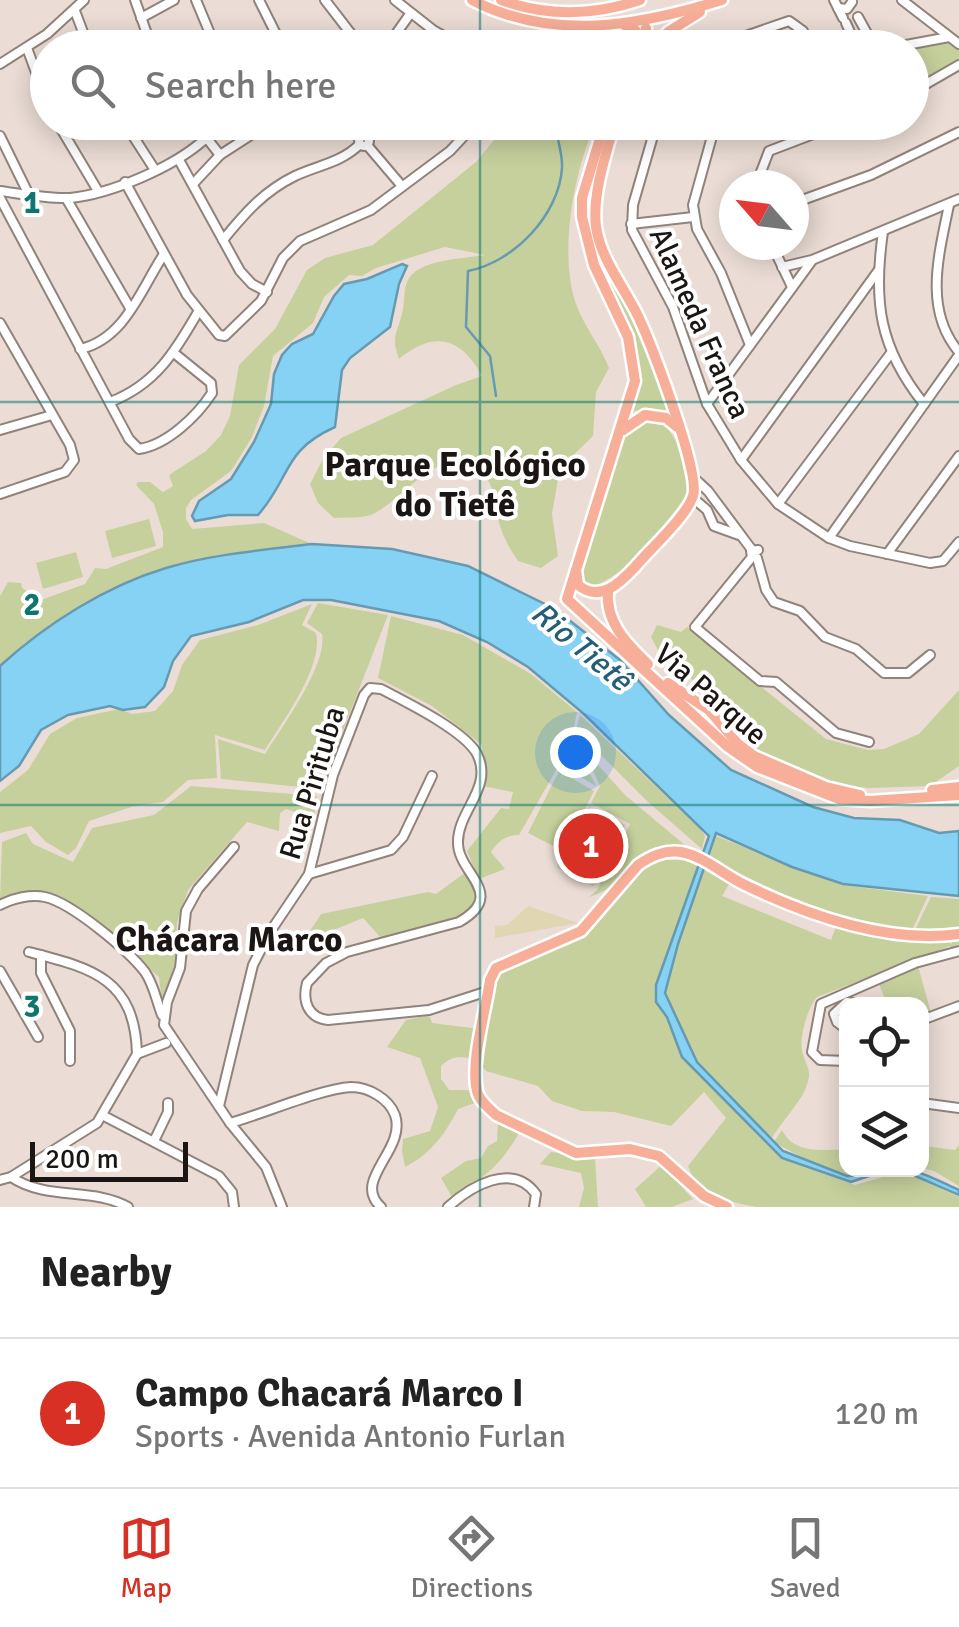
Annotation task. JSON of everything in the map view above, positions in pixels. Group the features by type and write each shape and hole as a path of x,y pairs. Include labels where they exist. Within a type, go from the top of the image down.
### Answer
{"main road":[{"path":"472,0 499,14 534,24 568,27 647,24 721,0"},
{"path":"501,0 559,13 640,0"},
{"path":"680,0 703,6"},
{"path":"673,30 721,0"},
{"path":"616,5 619,24"},
{"path":"619,24 634,30"},
{"path":"646,30 647,24"},
{"path":"603,140 581,208 594,265 624,324 632,352 634,381 576,564 576,580 581,588 592,593 618,584 697,501 695,480 680,432 640,322 598,237 598,198 610,140"},
{"path":"620,434 635,419 656,414 680,432"},
{"name":"Via Parque","path":"576,564 567,599 748,762 830,797 860,802 959,791"},
{"name":"Via Parque","path":"608,590 608,611 626,643 662,678 708,710 754,756 838,792 862,795 959,791"},
{"path":"697,719 708,710"},
{"path":"728,1207 713,1205 667,1160 651,1152 630,1149 576,1153 496,1115 480,1099 476,1084 493,972 499,965 575,934 592,920 638,865 660,853 695,856 776,900 821,916 914,936 959,934"}],"street":[{"path":"51,30 84,0"},
{"path":"141,18 174,0"},
{"path":"196,0 208,30"},
{"path":"258,0 274,30"},
{"path":"325,0 348,30"},
{"path":"395,0 434,30"},
{"path":"902,0 959,44"},
{"path":"136,3 151,10"},
{"path":"136,3 145,30"},
{"path":"836,4 847,9 854,7 865,30"},
{"path":"836,4 850,30"},
{"path":"75,11 82,30"},
{"path":"399,30 410,14"},
{"path":"763,30 789,21 803,30"},
{"path":"847,24 863,27"},
{"path":"929,41 950,37"},
{"path":"0,64 28,48 30,54"},
{"path":"929,82 959,65"},
{"path":"809,197 871,176 959,132"},
{"path":"0,136 26,194"},
{"path":"68,140 98,192"},
{"path":"136,140 155,170"},
{"path":"174,353 213,388 200,409 172,433 144,450 136,448 0,196 66,198 98,192 179,160 203,140"},
{"path":"205,140 220,154"},
{"path":"192,184 220,154 242,140"},
{"path":"125,182 198,312 219,335 225,336 252,312 283,258 300,241 371,210 460,140"},
{"name":"Alameda Franca","path":"651,140 631,224 673,307 707,404 741,460 778,504 828,538 938,563 959,542"},
{"path":"711,140 693,204 693,218 750,345"},
{"path":"761,170 768,152 800,140"},
{"path":"223,240 267,192 294,176 336,162 364,141 402,185"},
{"path":"179,160 246,278 266,292"},
{"path":"66,198 130,308"},
{"path":"782,267 812,260 959,199"},
{"path":"828,538 959,353 941,322 936,290 948,205"},
{"path":"631,224 693,218"},
{"path":"883,232 878,298 891,353 924,404"},
{"path":"80,349 111,336 164,254"},
{"path":"779,260 792,287"},
{"path":"707,404 812,260"},
{"path":"741,460 878,271"},
{"path":"864,290 878,298"},
{"path":"110,402 148,381 174,353 198,312"},
{"path":"0,323 74,454 72,465 65,472 0,494"},
{"path":"778,504 891,353"},
{"path":"0,430 52,415"},
{"path":"888,554 959,456"},
{"path":"695,480 753,555 774,602 800,611 824,636 856,650 884,673 908,673 930,655"},
{"path":"711,496 697,501 714,526 739,535"},
{"path":"753,555 695,627 760,682 776,682 836,733 869,742"},
{"name":"Rua Pirituba","path":"218,1106 253,965 308,874 333,775 370,688 381,689 458,732 477,754 479,792 458,840 460,853 478,884 479,902 475,911 460,922 336,956 307,983 306,1003 312,1013 328,1020 430,1010 488,991"},
{"path":"308,874 391,850 403,837 432,776"},
{"path":"164,1020 180,968 189,902 234,847"},
{"path":"0,904 38,896 53,900 75,913 145,973 168,1032 230,1123 266,1167 282,1207"},
{"path":"839,1061 820,1060 812,1052 822,1004 915,963 959,951"},
{"path":"0,1180 11,1178 104,1116 137,1054 129,1014 118,992 86,967 29,952"},
{"path":"41,955 41,973 70,1030 70,1061"},
{"path":"0,970 38,1037"},
{"path":"929,1017 959,1006"},
{"path":"137,1054 166,1043"},
{"path":"230,1123 340,1089 362,1088 377,1095 394,1113 397,1130 394,1146 371,1185 372,1196 381,1207"},
{"path":"154,1142 168,1104"},
{"path":"929,1104 959,1108"},
{"path":"104,1116 219,1176 232,1192 234,1207"},
{"path":"11,1178 37,1190 110,1198 128,1207"},
{"path":"448,1207 477,1184 500,1180 532,1188 536,1194 534,1207"}],"green space":[{"path":"955,42 959,45 959,62 929,78 929,46"},
{"path":"494,140 589,140 571,209 568,256 577,307 609,368 596,392 593,436 560,468 552,514 558,556 541,568 518,561 502,530 490,485 470,464 456,461 441,465 364,517 334,518 318,503 310,484 323,459 341,438 482,376 465,353 446,342 424,344 399,359 395,346 406,286 412,274 441,261 485,255 445,247 362,276 349,275 324,297 313,323 273,356 264,406 252,437 231,471 191,500 186,508 186,519 192,529 264,523 312,544 216,555 25,643 0,666 0,596 8,582 21,583 22,588 41,600 85,584 95,568 106,569 163,547 163,532 154,504 136,485 150,482 163,492 173,486 169,475 206,451 221,435 230,416 239,365 275,329 307,270 325,258 373,245 476,162"},
{"path":"608,140 593,214 612,277 653,362 668,414 650,408 629,412 637,361 632,338 593,245 588,220 595,178"},
{"path":"643,418 659,419 673,436 684,463 688,494 630,562 616,574 588,587 580,577 580,564 604,484 621,443"},
{"path":"149,519 156,546 112,558 105,531"},
{"path":"76,552 83,577 43,589 36,563"},
{"path":"318,603 388,615 320,789 221,779 218,739 265,754 302,695 322,647 322,634 307,623"},
{"path":"312,604 302,625 316,633 314,661 300,693 265,750 215,735 217,778 188,780 163,802 134,806 89,821 76,848 68,855 46,842 31,826 0,833 0,792 28,770 50,734 77,718 119,709 132,714 155,711 173,691 182,665 200,640 258,625"},
{"path":"391,616 463,635 531,674 577,712 572,737 596,786 559,765 519,835 503,839 491,852 505,869 479,879 467,851 501,808 509,809 513,792 483,786 482,745 432,706 378,678"},
{"path":"657,625 681,632 687,627 826,739 868,750 884,749 919,734 959,690 959,766 930,786 870,788 843,786 789,765 758,750 731,727 685,671 662,658 651,637"},
{"path":"580,715 700,828 705,836 702,849 576,730"},
{"path":"582,747 625,795 686,846 647,852 613,884 589,897 597,890 630,824 591,803 600,786"},
{"path":"559,771 594,791 563,851 528,833"},
{"path":"191,786 317,796 314,818 286,809 280,813 279,831 247,822 188,890 177,923 175,964 162,1002 159,977 87,913 44,893 22,892 0,899 2,842 26,833 33,844 73,862 92,828 154,815"},
{"path":"589,807 625,825 593,886 557,867"},
{"path":"716,836 842,885 928,896 912,930 831,912 707,856"},
{"path":"662,860 686,860 729,884 722,896 831,940 836,927 897,942 947,940 952,944 951,940 959,938 959,944 950,948 817,997 802,1038 808,1083 768,1144 782,1158 855,1185 883,1177 916,1177 959,1197 959,1207 756,1207 736,1202 699,1184 688,1166 726,1118 704,1092 671,1126 614,1112 582,1111 552,1101 538,1086 486,1071 483,1067 494,982 505,966 586,936 643,868"},
{"path":"466,872 476,895 465,916 383,940 363,918 302,943 321,914 428,892 436,894"},
{"path":"931,897 959,899 959,927 915,930"},
{"path":"918,966 927,997 884,997 879,984"},
{"path":"425,1016 432,1023 480,1029 473,1059 456,1058 441,1066 441,1079 449,1090 469,1090 475,1103 458,1109 436,1143 405,1167 403,1139 430,1131 438,1107 420,1058 387,1047 406,1020"},
{"path":"498,1119 520,1131 513,1143 491,1169 452,1197 441,1178 466,1161 481,1158 488,1146 497,1141"},
{"path":"782,1130 801,1147 839,1150 839,1172 811,1163 774,1142"},
{"path":"959,1145 959,1186 929,1170 929,1147 955,1150"},
{"path":"551,1152 595,1157 598,1207 579,1207 584,1188 581,1173 540,1164"},
{"path":"662,1165 693,1199 672,1207 646,1207 635,1189"}],"sand":[{"path":"528,906 579,923 495,938 495,926 507,925"}],"water":[{"path":"402,264 407,266 390,327 350,358 342,370 335,427 296,455 258,515 195,521 192,516 199,501 231,479 254,442 271,404 274,374 282,355 292,344 313,334 344,284"},
{"name":"Rio Tietê","path":"312,544 392,549 468,566 555,609 620,660 669,715 731,770 813,807 854,818 900,820 939,833 959,831 959,896 843,884 792,867 716,833 678,944 665,993 697,1062 783,1151 839,1173 839,1177 866,1177 851,1182 782,1158 682,1057 667,1017 656,1002 656,985 709,836 584,714 528,667 487,642 439,621 331,600 303,600 249,622 191,636 173,661 164,687 145,707 123,710 110,706 68,715 41,730 19,766 0,781 0,666 78,608 121,585 166,568 220,556"},
{"path":"930,1176 959,1190 959,1195 918,1177"}],"waterway":[{"path":"496,396 490,356 466,327 468,271 502,258 543,219 559,186 562,168 558,140"}],"place":[{"name":"Campo Chacará Marco I","path":"591,846"}],"district":[{"name":"Parque Ecológico do Tietê","path":"455,484"},
{"name":"Chácara Marco","path":"229,939"}]}
